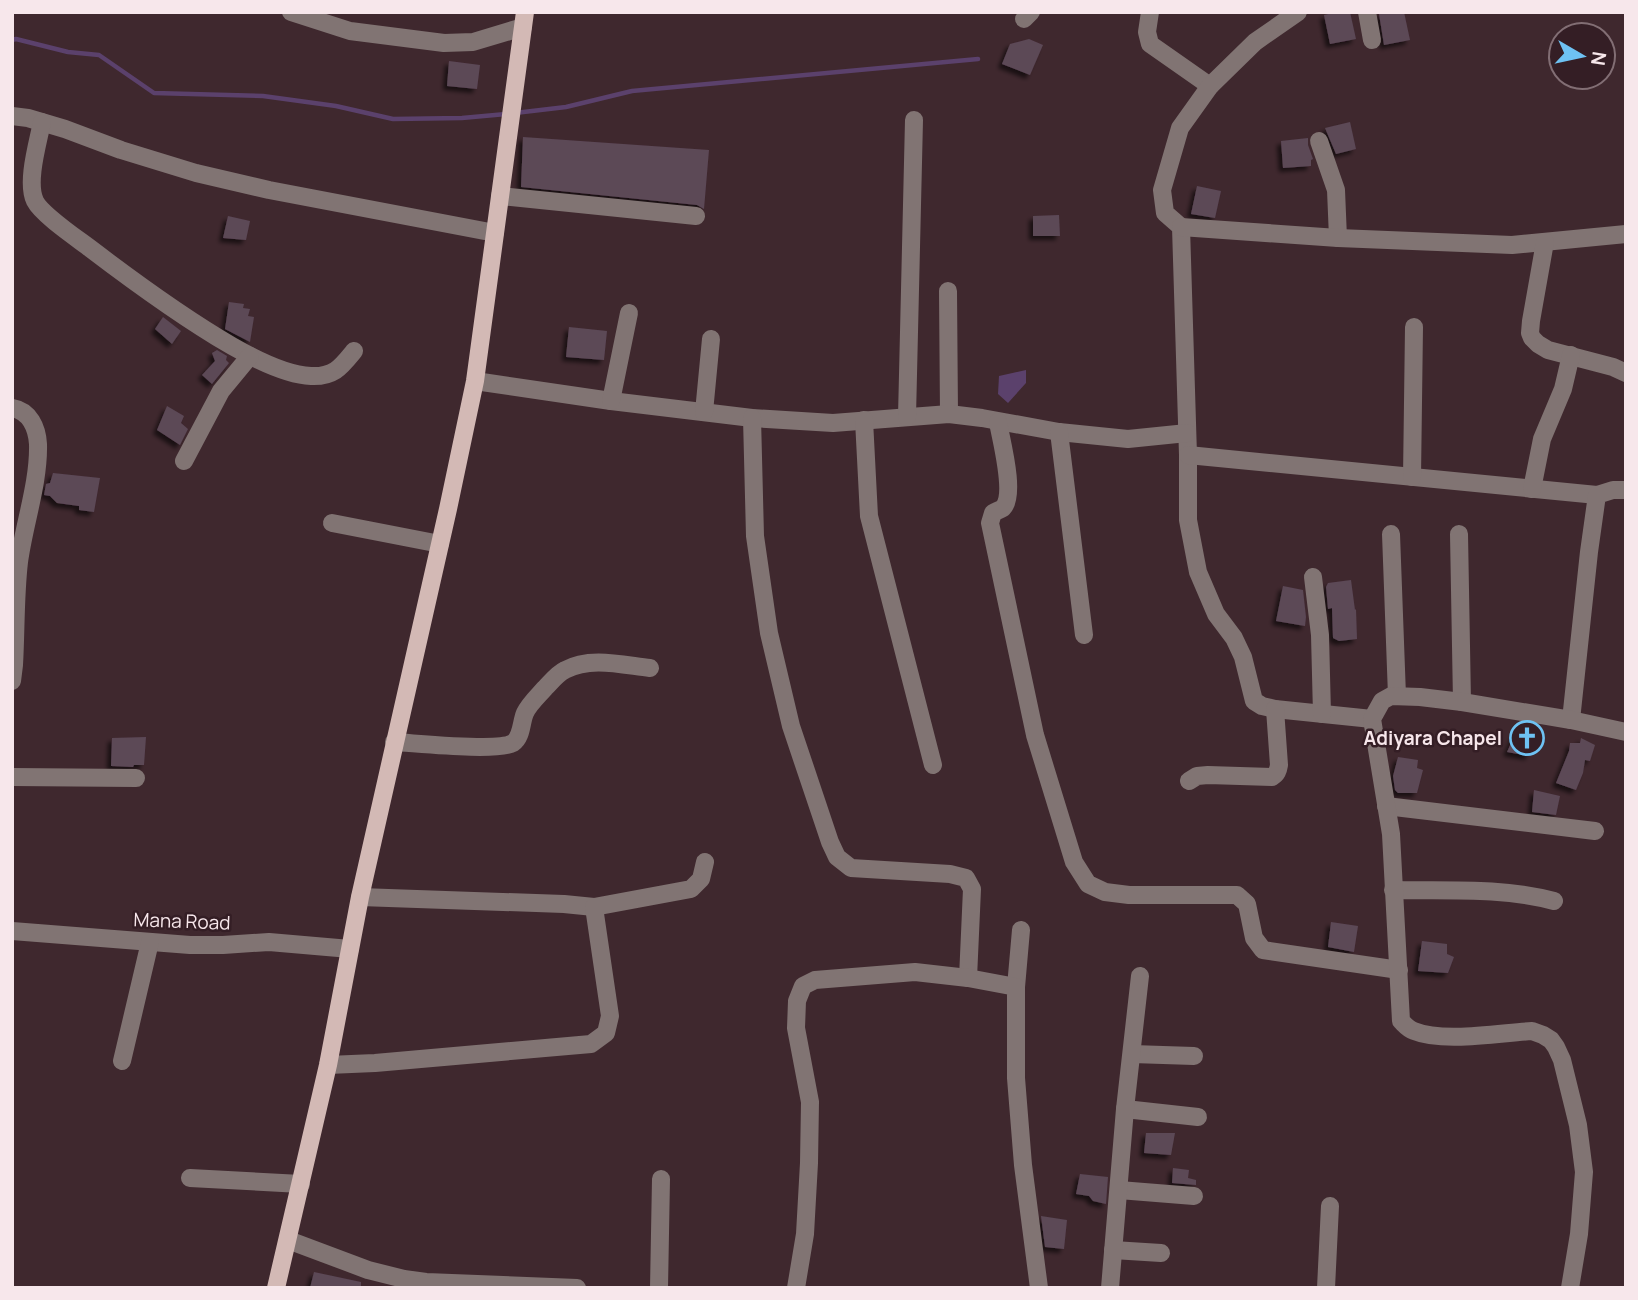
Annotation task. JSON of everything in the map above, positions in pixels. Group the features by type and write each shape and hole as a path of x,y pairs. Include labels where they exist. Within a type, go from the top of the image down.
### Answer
{"main road":[{"path":"276,1288 328,1065 360,897 475,380 524,20"}],"street":[{"path":"291,12 312,16 350,31 444,43 473,43 524,20"},
{"path":"1150,12 1147,32 1150,44 1210,86"},
{"path":"1298,12 1255,42 1210,86 1180,128 1162,190 1165,214 1181,227 1338,238 1512,245 1626,234"},
{"path":"1367,12 1372,40"},
{"path":"12,117 42,122 195,173 269,190 495,233"},
{"path":"907,417 914,120"},
{"path":"42,122 31,191 36,203 60,225 153,296 195,325 250,356 279,368 309,376 327,375 341,368 354,351"},
{"path":"1319,141 1336,190 1338,238"},
{"path":"500,196 696,216"},
{"path":"1181,227 1188,520 1198,572 1216,614 1234,638 1243,657 1254,701 1275,709 1372,719"},
{"path":"1545,242 1530,333 1532,338 1548,350 1626,373"},
{"path":"948,291 949,414"},
{"path":"611,401 629,313"},
{"path":"1412,477 1414,327"},
{"path":"704,412 711,339"},
{"path":"1532,489 1542,439 1563,389 1571,355"},
{"path":"184,461 221,391 250,356"},
{"path":"475,380 611,401 752,418 833,423 949,414 1059,432 1128,439 1187,433"},
{"path":"12,408 31,419 38,442 19,563 12,681"},
{"path":"752,418 755,536 769,633 791,726 830,842 837,857 851,867 950,874 966,878 972,889 968,978"},
{"path":"864,420 869,516 933,765"},
{"path":"998,422 1008,480 1008,498 1003,508 993,513 990,523 1035,735 1074,862 1088,884 1105,892 1129,895 1237,895 1247,904 1254,939 1263,950 1399,970"},
{"path":"1059,432 1084,635"},
{"path":"1188,455 1597,495 1613,490 1626,490"},
{"path":"1572,720 1597,495"},
{"path":"332,523 440,544"},
{"path":"1391,534 1397,696"},
{"path":"1459,534 1462,702"},
{"path":"1313,577 1320,635 1322,713"},
{"path":"394,742 460,746 502,746 513,743 519,736 525,713 535,698 563,671 580,664 602,662 650,668"},
{"path":"1570,1288 1580,1234 1584,1172 1578,1125 1562,1060 1556,1047 1551,1040 1532,1031 1445,1037 1410,1030 1401,1021 1391,834 1372,719 1382,701 1397,696 1462,702 1626,732"},
{"path":"1189,781 1197,776 1208,775 1272,778 1278,772 1279,765 1275,709"},
{"path":"12,777 136,778"},
{"path":"1386,806 1595,831"},
{"path":"360,897 594,907 691,889 701,879 705,862"},
{"path":"1393,890 1509,893 1533,895 1554,901"},
{"path":"328,1065 591,1044 606,1033 610,1016 594,907"},
{"path":"1021,930 1016,987 1016,1078 1023,1166 1039,1288"},
{"name":"Mana Road","path":"12,931 190,945 269,942 350,949"},
{"path":"122,1061 150,942"},
{"path":"796,1288 805,1234 809,1163 810,1102 796,1028 797,1001 803,986 815,980 915,972 1016,987"},
{"path":"1110,1288 1125,1109 1140,976"},
{"path":"1132,1054 1194,1056"},
{"path":"1125,1109 1198,1117"},
{"path":"190,1178 301,1184"},
{"path":"659,1288 661,1179"},
{"path":"1118,1190 1194,1196"},
{"path":"1326,1288 1330,1206"},
{"path":"288,1240 368,1270 404,1279 577,1288"},
{"path":"1113,1250 1161,1253"}],"shaded area":[{"path":"1026,370 1026,383 1008,403 998,394 999,376"}],"building":[{"path":"1350,12 1356,39 1330,44 1324,15"},
{"path":"1404,12 1410,40 1384,45 1379,14"},
{"path":"1029,39 1043,45 1030,75 1002,64 1010,44"},
{"path":"449,61 480,65 477,89 447,86"},
{"path":"1350,122 1356,149 1336,154 1325,128"},
{"path":"523,137 709,150 704,209 697,205 521,187"},
{"path":"1308,138 1313,159 1311,166 1283,168 1281,141"},
{"path":"1197,186 1221,191 1215,218 1191,214"},
{"path":"1059,215 1060,236 1033,236 1033,216"},
{"path":"228,216 250,221 246,240 223,238"},
{"path":"229,302 244,304 243,308 250,309 248,316 254,317 250,342 225,329"},
{"path":"163,317 181,331 172,344 155,329"},
{"path":"569,327 607,331 604,360 566,357"},
{"path":"217,350 227,356 229,363 212,384 202,375 215,361 212,353"},
{"path":"167,406 184,416 181,423 188,429 180,445 157,430"},
{"path":"53,473 100,478 94,512 79,510 79,506 57,503 50,496 44,495 46,484 50,483"},
{"path":"1351,580 1357,639 1339,641 1333,638 1332,608 1328,609 1326,587 1328,583"},
{"path":"1283,586 1303,590 1305,626 1276,621"},
{"path":"1520,723 1539,726 1529,756 1507,752"},
{"path":"146,737 144,765 111,766 112,738"},
{"path":"1581,738 1595,745 1590,761 1585,760 1576,790 1556,783 1570,743 1580,743"},
{"path":"1398,757 1418,760 1417,768 1423,770 1417,793 1398,793 1395,790 1393,776"},
{"path":"1534,790 1560,796 1556,815 1532,812"},
{"path":"1331,922 1358,926 1354,952 1328,947"},
{"path":"1422,941 1447,944 1447,954 1454,957 1448,973 1418,971"},
{"path":"1146,1133 1175,1133 1171,1155 1144,1153"},
{"path":"1173,1168 1189,1170 1188,1178 1196,1180 1196,1185 1172,1183"},
{"path":"1080,1174 1108,1177 1106,1204 1093,1201 1089,1196 1076,1194"},
{"path":"1041,1216 1067,1220 1064,1249 1045,1247"},
{"path":"314,1272 361,1282 361,1288 310,1288"}],"waterway":[{"path":"12,40 68,52 99,55 154,93 263,96 336,106 393,119 506,114"},
{"path":"515,113 566,107 632,91 978,59"}],"place":[{"name":"Adiyara Chapel","path":"1527,738"}]}
